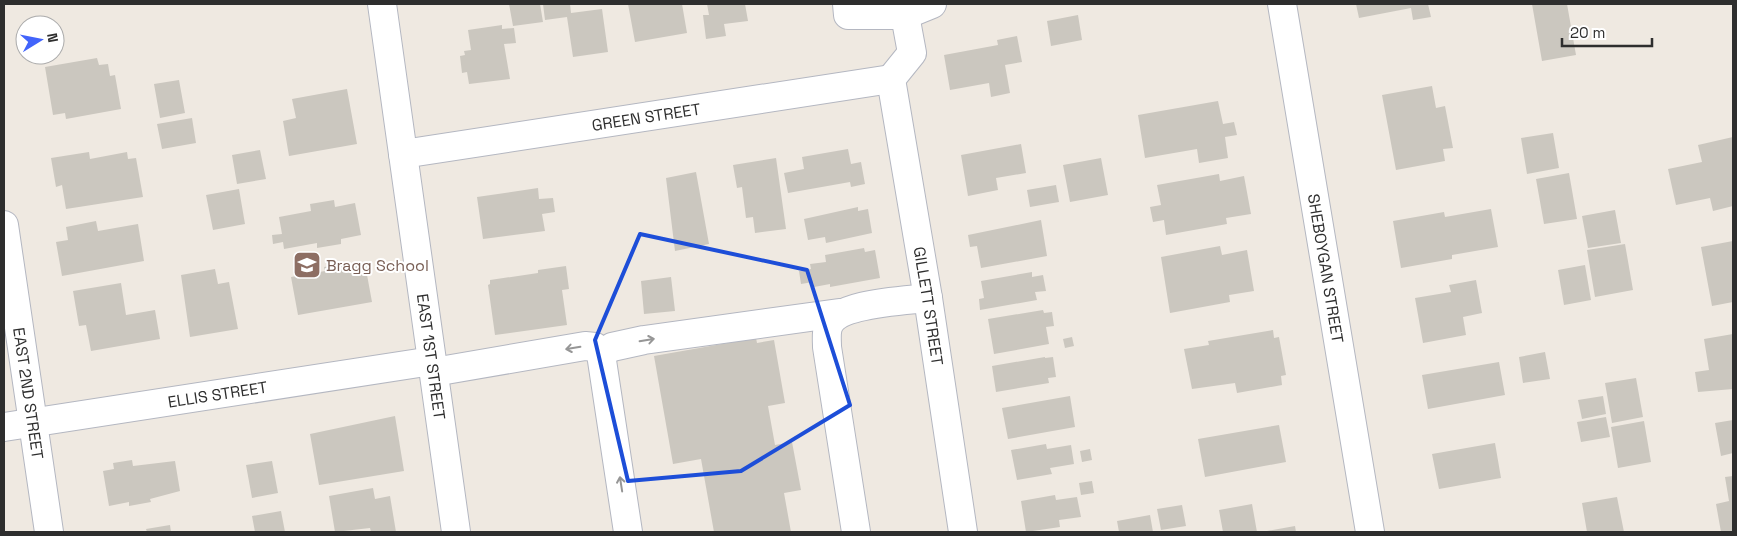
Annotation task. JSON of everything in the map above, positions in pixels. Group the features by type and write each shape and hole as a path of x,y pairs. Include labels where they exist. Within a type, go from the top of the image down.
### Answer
{"street":[{"name":"EAST 1ST STREET","path":"382,4 456,532"},
{"path":"846,4 848,16 905,15 932,4"},
{"name":"SHEBOYGAN STREET","path":"1282,4 1370,532"},
{"path":"890,79 912,52 905,15"},
{"name":"GREEN STREET","path":"403,154 890,79"},
{"name":"GILLETT STREET","path":"890,79 928,298 962,532"},
{"name":"EAST 2ND STREET","path":"4,225 49,532"},
{"path":"628,532 601,354 612,347 644,340 839,313 858,308 928,298"},
{"path":"839,313 828,327 827,347 856,532"},
{"name":"ELLIS STREET","path":"4,427 585,346 595,347 601,354"}],"highlighted area":[{"path":"640,234 807,270 850,405 741,471 628,481 595,340"}],"building":[{"path":"509,4 540,4 543,22 513,26"},
{"path":"543,4 570,4 571,13 602,9 608,52 573,57 567,17 545,20"},
{"path":"628,4 682,4 687,33 635,42"},
{"path":"707,4 745,4 748,21 724,24 726,36 706,39 703,15 709,15"},
{"path":"1356,4 1428,4 1431,17 1413,20 1411,8 1359,18"},
{"path":"1532,4 1567,4 1576,55 1542,61"},
{"path":"1078,15 1082,40 1051,46 1047,21"},
{"path":"502,25 502,29 514,28 516,43 504,44 510,79 469,84 467,72 462,73 460,56 465,55 464,51 471,50 468,30"},
{"path":"1017,36 1022,62 1005,65 1010,93 991,97 989,83 950,90 944,55 998,45 997,40"},
{"path":"97,58 99,65 108,64 110,76 115,75 121,109 66,119 65,113 53,115 45,67"},
{"path":"179,80 185,113 160,118 154,84"},
{"path":"1432,86 1436,108 1445,106 1453,148 1443,149 1445,161 1396,170 1382,95"},
{"path":"347,89 357,144 289,156 283,121 296,118 292,99"},
{"path":"1218,101 1223,124 1234,122 1237,135 1225,137 1228,158 1199,163 1197,149 1145,158 1138,115"},
{"path":"192,118 196,143 162,149 157,124"},
{"path":"1553,133 1559,168 1527,174 1521,138"},
{"path":"1733,137 1733,206 1713,211 1710,198 1676,205 1668,169 1702,162 1698,145"},
{"path":"1021,144 1026,173 996,178 998,190 968,196 961,155"},
{"path":"848,149 851,164 861,162 865,184 851,187 850,182 788,193 784,173 804,169 802,157"},
{"path":"260,150 266,179 237,184 232,155"},
{"path":"89,152 90,159 127,152 128,159 136,158 143,197 66,209 62,185 56,187 51,158"},
{"path":"776,158 786,229 755,233 753,217 746,218 742,187 737,188 733,165"},
{"path":"1101,158 1108,195 1070,202 1063,165"},
{"path":"696,172 709,244 675,251 666,178"},
{"path":"1569,173 1577,219 1544,224 1536,179"},
{"path":"1219,174 1220,181 1244,176 1251,214 1226,218 1227,224 1166,235 1164,220 1153,222 1150,207 1161,205 1157,185"},
{"path":"1056,185 1059,202 1030,207 1027,190"},
{"path":"538,188 539,199 553,198 555,212 542,214 545,231 483,239 477,197"},
{"path":"239,189 245,224 213,230 206,195"},
{"path":"334,200 335,207 355,203 361,235 341,239 341,244 317,248 317,243 284,249 283,242 273,244 272,235 282,234 279,217 311,211 310,204"},
{"path":"858,207 858,211 868,209 872,233 826,243 825,237 808,240 804,219"},
{"path":"1491,209 1498,247 1452,255 1452,259 1401,268 1393,221 1444,212 1445,217"},
{"path":"1615,210 1621,243 1588,248 1582,216"},
{"path":"1041,220 1047,256 981,268 977,246 970,247 968,235"},
{"path":"96,221 98,231 138,224 144,261 62,276 56,242 68,240 66,227"},
{"path":"1733,241 1733,302 1712,306 1701,247"},
{"path":"1625,244 1633,290 1595,297 1587,250"},
{"path":"1220,246 1222,255 1247,250 1254,291 1229,295 1230,302 1170,313 1161,257"},
{"path":"864,248 865,252 875,250 880,278 830,287 830,284 814,287 813,282 801,284 799,271 811,269 810,264 826,262 825,255"},
{"path":"343,264 344,268 365,264 372,302 298,315 291,277 325,271 324,267"},
{"path":"1585,265 1591,300 1564,305 1558,270"},
{"path":"566,266 569,289 562,290 567,325 495,335 488,285 490,280 538,273 538,270"},
{"path":"215,269 218,284 229,282 238,329 190,337 181,275"},
{"path":"1032,272 1032,277 1043,275 1046,291 1035,292 1037,300 980,310 979,299 984,298 981,281"},
{"path":"671,277 675,311 644,314 641,281"},
{"path":"1476,280 1482,313 1463,317 1466,335 1423,343 1415,298 1451,292 1449,285"},
{"path":"121,283 126,315 155,310 160,339 91,351 86,325 79,326 73,291"},
{"path":"1043,310 1044,313 1052,312 1054,326 1046,327 1049,344 994,354 988,319"},
{"path":"1273,330 1274,338 1279,337 1286,375 1281,376 1282,385 1237,393 1235,383 1192,389 1184,349 1209,345 1208,341"},
{"path":"1733,334 1733,389 1698,392 1695,372 1709,370 1704,339"},
{"path":"1072,337 1074,346 1065,348 1063,339"},
{"path":"756,338 757,343 774,340 785,403 768,406 775,445 792,442 801,490 784,493 791,532 714,532 701,459 673,464 654,356"},
{"path":"1545,352 1550,379 1523,383 1519,357"},
{"path":"1053,357 1056,377 1048,378 1049,383 996,392 992,366"},
{"path":"1499,362 1505,395 1428,409 1422,375"},
{"path":"1636,378 1643,417 1612,423 1605,383"},
{"path":"1070,396 1075,427 1008,439 1002,408"},
{"path":"1603,396 1606,414 1582,419 1578,400"},
{"path":"395,416 404,471 319,485 310,434"},
{"path":"1606,417 1610,437 1581,442 1577,422"},
{"path":"1733,420 1733,453 1721,456 1715,423"},
{"path":"1644,421 1651,462 1618,468 1611,427"},
{"path":"1279,425 1286,462 1205,477 1198,439"},
{"path":"1495,443 1501,478 1439,489 1432,454"},
{"path":"1046,444 1047,449 1071,445 1074,464 1050,468 1052,474 1017,480 1011,450"},
{"path":"1090,449 1092,460 1082,462 1080,451"},
{"path":"132,460 133,466 175,461 180,491 150,499 151,502 129,506 129,502 109,506 103,471 114,469 113,463"},
{"path":"272,461 278,493 252,498 246,465"},
{"path":"1733,476 1733,532 1721,532 1716,504 1729,501 1725,477"},
{"path":"1092,481 1094,493 1081,495 1079,483"},
{"path":"373,488 375,499 390,496 396,532 371,532 370,528 335,532 329,496"},
{"path":"1055,495 1056,500 1077,497 1081,517 1059,520 1060,527 1026,532 1021,501"},
{"path":"1617,497 1624,532 1587,532 1582,503"},
{"path":"1252,504 1257,532 1223,532 1219,510"},
{"path":"1182,505 1186,526 1161,530 1157,509"},
{"path":"281,511 285,532 255,532 252,516"},
{"path":"1150,515 1153,532 1119,532 1117,521"},
{"path":"170,525 171,532 147,532 146,529"},
{"path":"1295,526 1296,532 1267,532 1267,531"}],"place":[{"name":"Bragg School","path":"307,265"}]}
